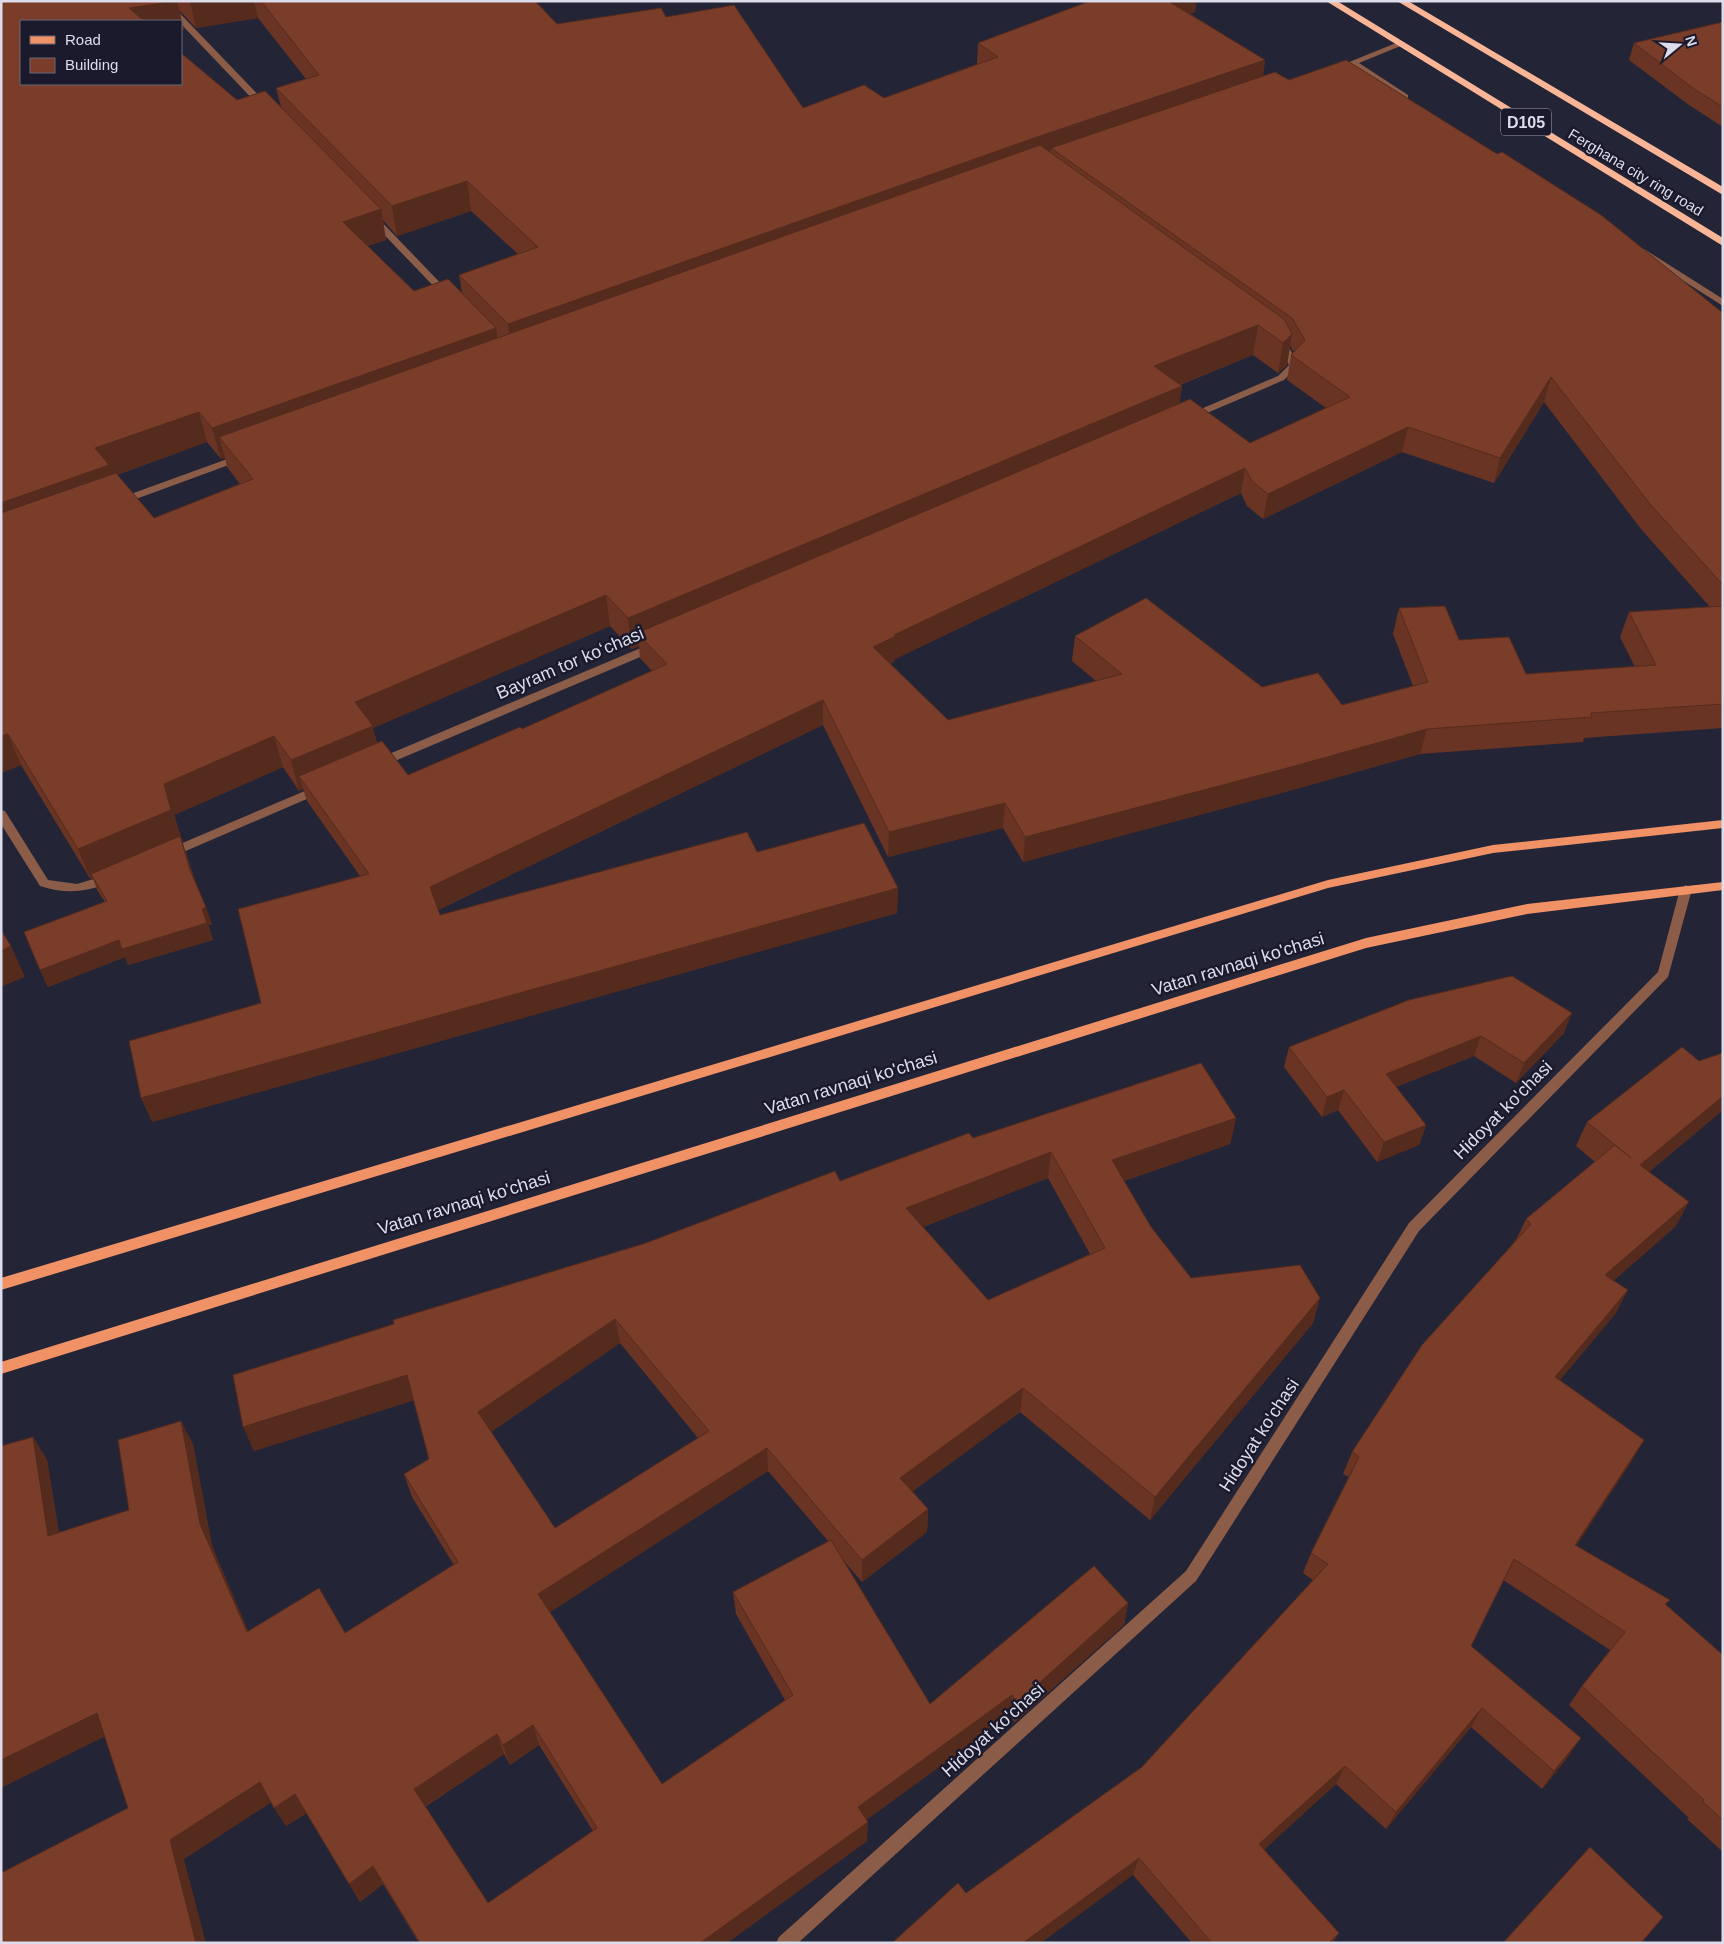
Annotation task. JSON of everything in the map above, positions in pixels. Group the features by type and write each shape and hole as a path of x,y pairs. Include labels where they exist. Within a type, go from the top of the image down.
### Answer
{"highway":[{"name":"Ferghana city ring road","path":"1330,1 1723,243"},
{"name":"Ferghana city ring road","path":"1401,1 1723,192"}],"main road":[{"path":"1,1284 1328,884 1493,849 1723,824"},
{"name":"Vatan ravnaqi ko'chasi","path":"1,1368 1366,943 1527,909 1723,886"}],"street":[{"path":"163,1 181,20"},
{"path":"182,21 274,116"},
{"path":"1325,73 1399,45"},
{"path":"1353,63 1411,101"},
{"path":"364,209 454,302"},
{"path":"1634,245 1723,303"},
{"path":"1180,421 1281,378 1294,365 1284,346 1268,335"},
{"path":"112,504 251,453"},
{"name":"Bayram tor koʻchasi","path":"366,769 668,640"},
{"path":"156,859 330,784"},
{"path":"1,814 44,883 66,889 92,886 119,874"},
{"name":"Hidoyat ko'chasi","path":"785,1943 1191,1576 1414,1227 1664,974 1686,889"}],"building":[{"path":"176,1 129,8 143,20 20,20 20,85 182,85 182,54 237,100 265,91 381,209 343,222 414,291 448,279 496,328 212,428 199,412 95,448 109,465 1,503 1,2"},
{"path":"261,1 535,1 557,24 661,8 666,17 734,5 803,108 864,85 884,98 998,57 978,43 1090,1 1168,1 1265,60 1037,137 508,324 459,275 538,247 467,181 392,206 276,88 319,75"},
{"path":"1723,22 1723,107 1694,89 1634,43"},
{"path":"1346,60 1497,154 1502,152 1601,215 1723,313 1723,585 1650,504 1551,377 1500,458 1408,427 1268,494 1252,481 1245,468 894,635 896,636 873,647 948,720 1122,674 1075,636 1146,598 1262,687 1318,673 1342,705 1428,682 1399,608 1445,606 1459,640 1509,637 1526,674 1656,665 1629,612 1723,606 1723,704 1591,713 1592,717 1427,729 1025,837 1005,803 889,832 823,700 430,887 440,915 747,832 757,852 864,823 898,888 141,1098 129,1041 261,1003 238,909 369,874 299,776 382,741 408,775 520,727 522,729 667,664 637,633 1190,399 1250,443 1350,397 1291,355 1305,340 1292,318 1051,148 1275,72 1289,80"},
{"path":"1040,145 1284,319 1292,334 1283,343 1258,325 1154,366 1182,386 628,618 606,595 355,702 373,726 291,760 274,736 164,784 171,810 78,849 8,734 1,736 1,513 116,473 154,518 253,479 219,437"},
{"path":"180,836 190,870 206,907 202,909 207,923 122,949 119,940 40,970 24,932 107,901 91,874"},
{"path":"1,930 11,946 1,951"},
{"path":"1512,976 1572,1013 1524,1063 1481,1036 1386,1074 1426,1125 1384,1142 1344,1090 1327,1097 1289,1047 1409,1000"},
{"path":"1682,1047 1699,1061 1723,1053 1723,1096 1640,1165 1689,1202 1605,1275 1628,1290 1555,1377 1644,1440 1575,1545 1670,1600 1665,1604 1723,1655 1723,1820 1582,1686 1625,1632 1514,1559 1471,1646 1581,1738 1554,1771 1482,1708 1396,1812 1345,1766 1259,1844 1339,1933 1329,1943 1212,1943 1139,1858 1023,1943 892,1943 958,1883 966,1893 1142,1767 1328,1564 1311,1553 1359,1457 1352,1452 1422,1345 1531,1224 1526,1219 1615,1145 1631,1158 1587,1122"},
{"path":"1201,1063 1236,1118 1112,1160 1151,1227 1191,1278 1300,1265 1320,1298 1155,1497 1023,1388 900,1478 928,1509 862,1560 767,1448 538,1594 662,1784 793,1695 733,1592 831,1540 930,1704 1094,1566 1128,1603 1018,1702 1012,1695 858,1807 868,1822 700,1943 420,1943 373,1866 349,1884 295,1794 274,1808 260,1782 170,1840 196,1943 1,1943 1,1873 128,1808 97,1713 1,1760 1,1446 33,1437 48,1536 129,1510 118,1440 181,1421 200,1524 247,1632 319,1588 345,1633 458,1562 404,1474 429,1459 407,1375 243,1427 233,1375 394,1324 393,1320 646,1243 835,1171 840,1181 969,1133 973,1138","holes":["1051,1152 1105,1248 988,1300 906,1208","615,1319 709,1431 555,1528 478,1412","533,1725 597,1828 488,1903 414,1789 497,1734 503,1745"]},
{"path":"1590,1847 1663,1917 1641,1943 1503,1943"}]}
